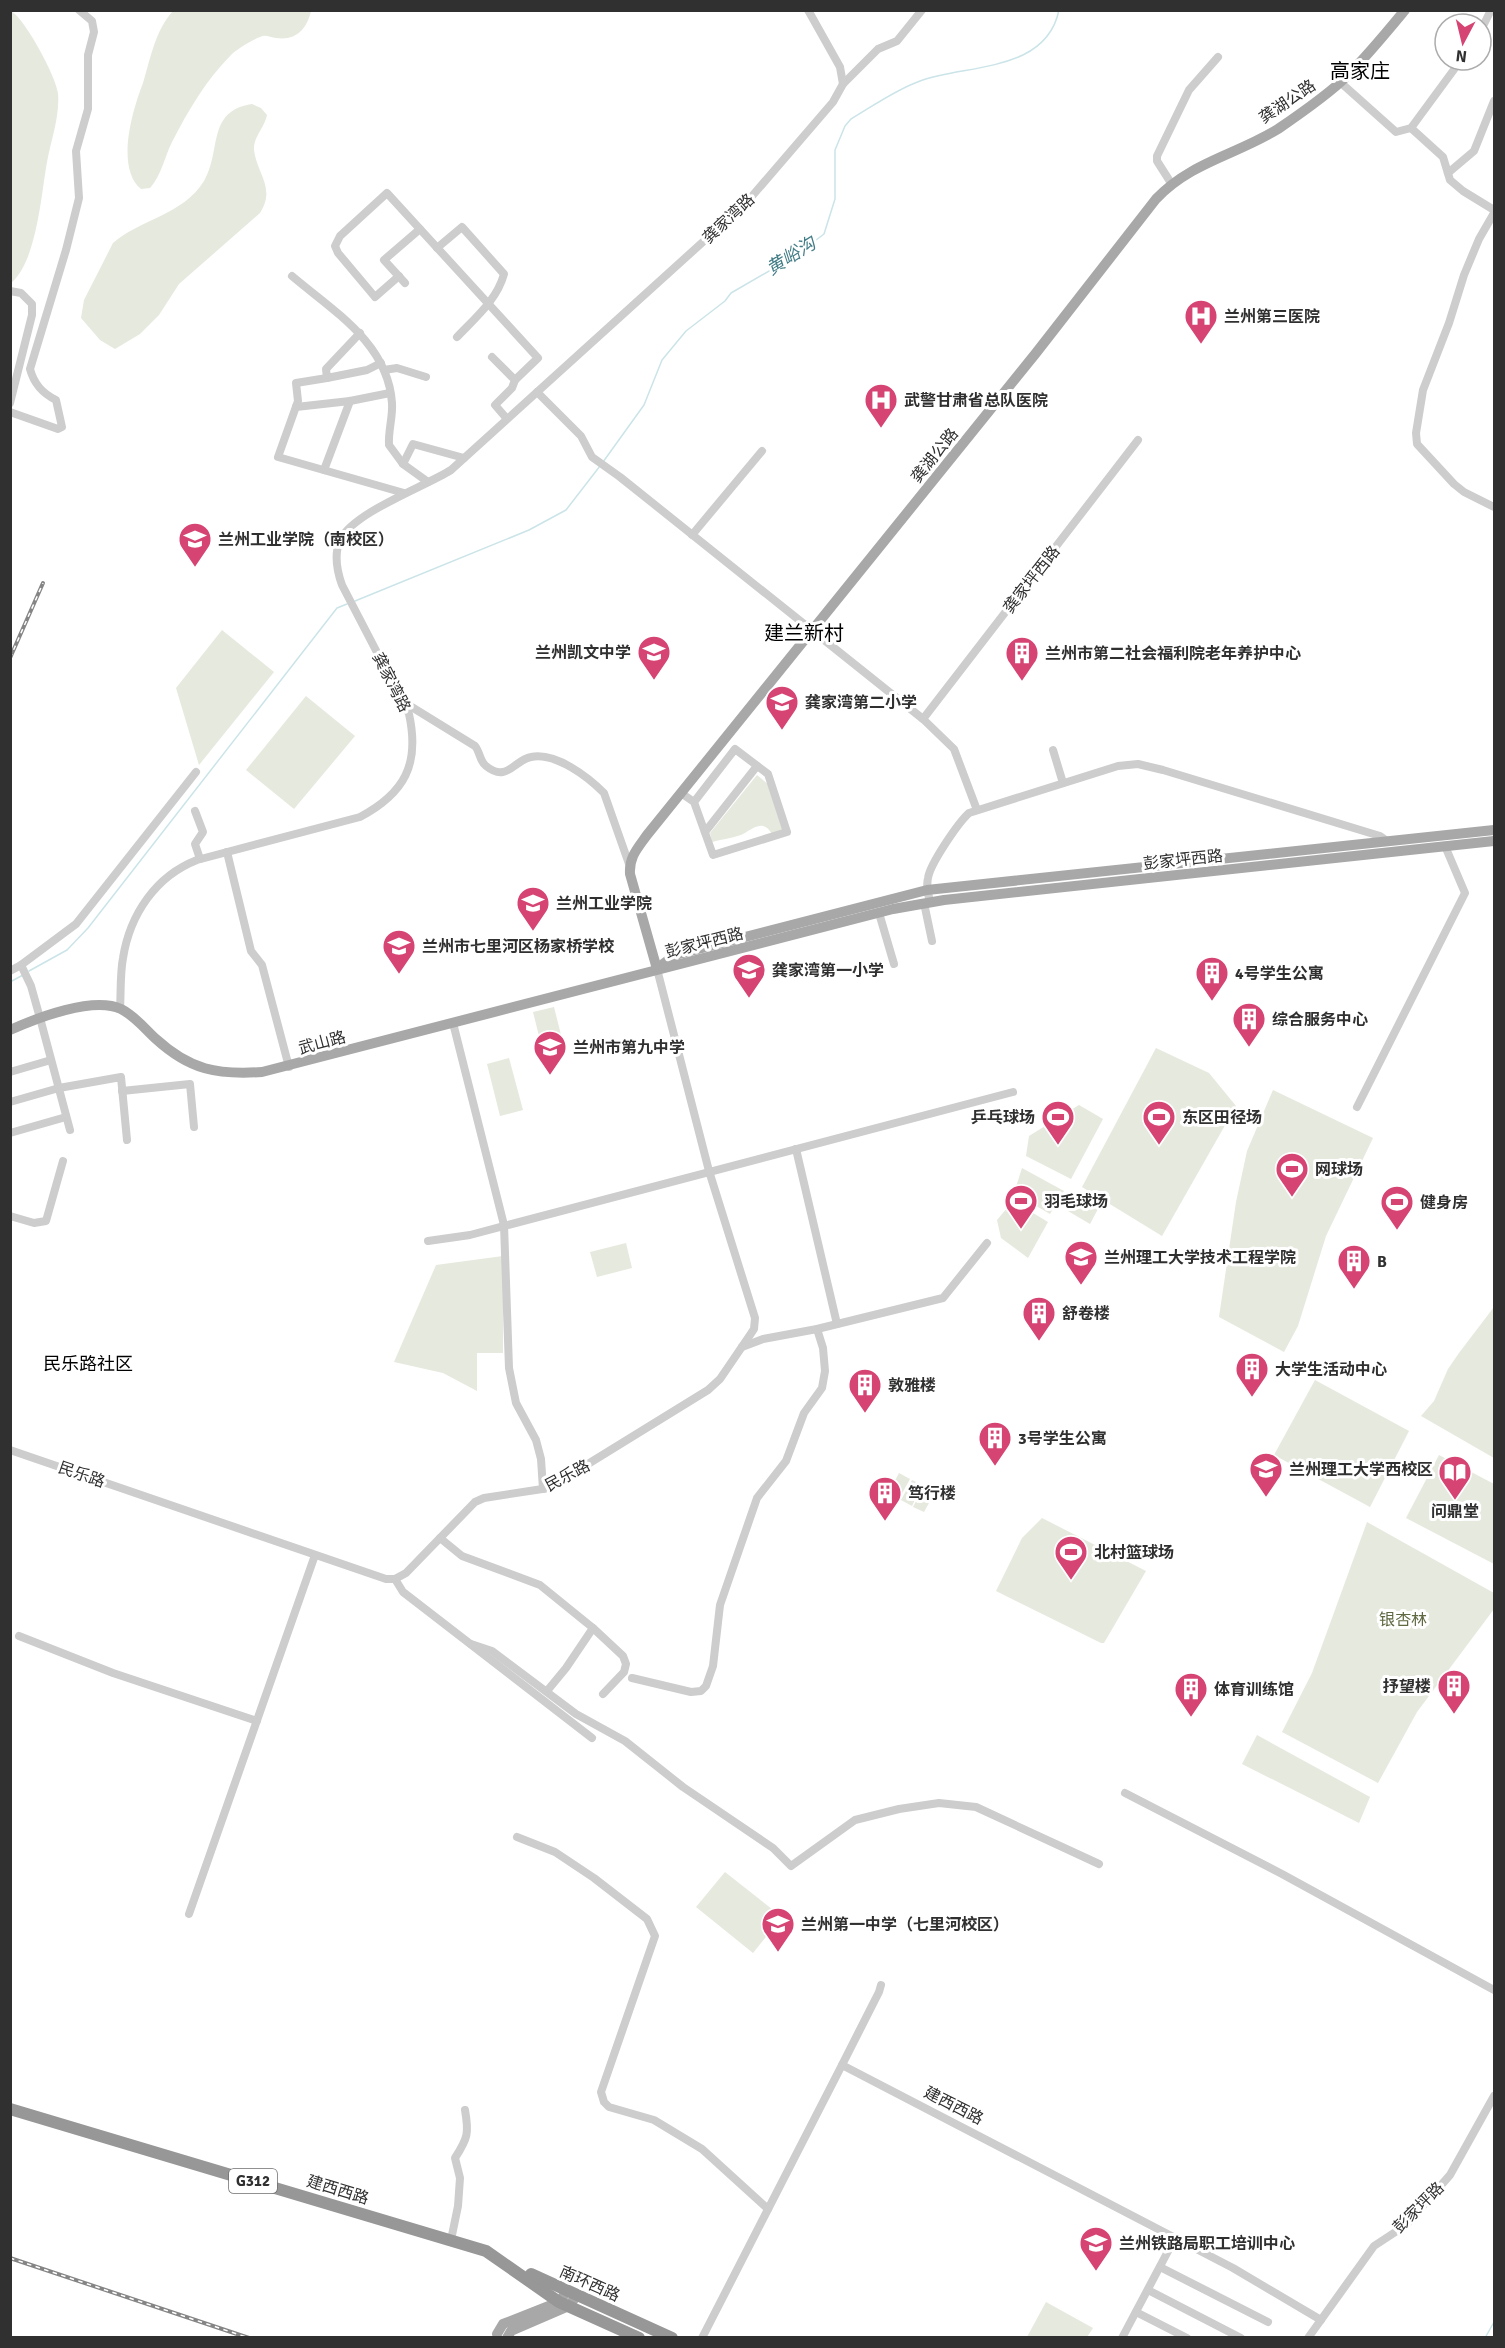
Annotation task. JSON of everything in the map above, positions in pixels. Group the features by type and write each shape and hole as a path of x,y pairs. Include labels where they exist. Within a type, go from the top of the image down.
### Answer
{"highway":[{"name":"建西西路","path":"10,2109 451,2240 495,2256 564,2304 639,2337"},
{"name":"南环西路","path":"495,2256 672,2337"}],"main road":[{"name":"龚湖公路","path":"629,864 632,856 681,793 1036,352 1137,222 1171,183 1190,170 1278,129 1340,82 1405,10"},
{"name":"彭家坪西路","path":"657,969 675,955 927,890 1494,830"},
{"name":"彭家坪西路","path":"657,969 677,966 879,913 927,903 1494,841"},
{"path":"629,864 657,969"},
{"name":"武山路","path":"120,1009 138,1021 172,1053 199,1068 244,1073 289,1067 657,969"},
{"path":"10,1030 40,1018 80,1007 102,1005 120,1009"},
{"path":"502,2336 503,2324 564,2304 572,2293"}],"street":[{"path":"10,412 58,429 62,427 56,400 34,383 30,369 66,250 79,198 76,151 88,109 88,55 94,32 92,21 79,10"},
{"path":"808,10 840,68 843,84"},
{"name":"龚家湾路","path":"120,1009 122,960 127,937 140,908 154,888 179,867 200,859 360,817 390,798 401,786 411,755 412,729 409,714 338,574 337,551 340,540 353,525 404,493 451,470 747,202 833,102 843,84 879,49 897,40 922,10"},
{"path":"1171,183 1157,161 1157,156 1190,90 1218,57"},
{"path":"1340,82 1396,132 1411,128 1452,72"},
{"path":"1448,173 1474,151 1494,101"},
{"path":"1411,128 1443,157 1450,180 1494,211 1464,275 1449,323 1423,390 1416,433 1417,444 1454,484 1464,492 1494,507"},
{"path":"399,276 375,297 338,253 335,246 337,239 387,194 538,358 495,405 507,419"},
{"path":"437,248 462,227 504,274 501,284 488,304 457,337"},
{"path":"405,283 384,260 420,230"},
{"path":"292,276 360,333 383,367 392,405 389,445 403,464 428,482"},
{"path":"10,291 21,293 32,304 32,315 10,404"},
{"path":"327,378 326,369 360,333"},
{"path":"492,357 515,381"},
{"path":"404,493 278,457 298,401 296,383 383,367 397,368 426,377"},
{"path":"537,392 581,436 592,457 923,719 954,748 977,810"},
{"path":"296,407 350,401 390,393"},
{"path":"324,470 350,401"},
{"name":"龚家坪西路","path":"923,719 1138,440"},
{"path":"403,464 413,444 464,458"},
{"path":"692,535 762,451"},
{"path":"402,701 475,746 480,752 483,764 488,768 499,772 507,771 522,760 542,757 563,764 597,786 604,793 629,864"},
{"path":"681,793 694,802 713,855 787,832 768,774 735,749 694,802"},
{"path":"1053,750 1063,783"},
{"path":"932,940 927,903 928,876 960,822 969,813 1118,765 1138,765 1219,786 1380,836 1387,841"},
{"path":"705,832 757,766"},
{"path":"10,971 23,967 76,924 196,772"},
{"path":"195,811 203,832 195,844 200,859"},
{"path":"1357,1107 1465,893 1445,846"},
{"path":"227,852 251,951 262,965 289,1067"},
{"path":"879,913 894,964"},
{"path":"23,967 40,1018 70,1130"},
{"name":"民乐路","path":"10,1450 315,1556 386,1579 395,1579 406,1573 475,1502 502,1495 543,1489 562,1480 708,1390 720,1379 754,1329 755,1318 709,1171 657,969"},
{"path":"453,1023 504,1226 509,1368 516,1403 536,1440 541,1459 543,1489"},
{"path":"10,1072 51,1060"},
{"path":"10,1102 59,1088 121,1077 127,1140"},
{"path":"122,1091 190,1084 194,1127"},
{"path":"428,1240 470,1235 1013,1092"},
{"path":"10,1133 66,1117"},
{"path":"796,1149 837,1324"},
{"path":"10,1216 34,1223 46,1221 63,1161"},
{"path":"742,1347 763,1339 817,1329 943,1298 987,1243"},
{"path":"632,1678 691,1692 701,1691 706,1686 713,1666 720,1605 757,1498 786,1461 804,1413 822,1388 825,1371 823,1348 817,1329"},
{"path":"440,1539 462,1556 540,1585 623,1656 626,1664 624,1672 603,1694"},
{"path":"189,1914 315,1556"},
{"path":"395,1579 404,1592 592,1738"},
{"path":"547,1691 593,1628"},
{"path":"19,1636 113,1673 257,1721"},
{"path":"471,1644 492,1651 576,1713 625,1741 683,1787 773,1848 791,1866 855,1820 899,1809 939,1803 976,1807 1099,1864"},
{"path":"1125,1793 1282,1874 1494,1990"},
{"path":"517,1837 555,1852 594,1878 647,1919 655,1936 601,2092 604,2102 609,2107 654,2120 702,2149 768,2208"},
{"path":"702,2337 881,1985"},
{"name":"建西西路","path":"842,2065 1233,2268 1321,2320"},
{"name":"彭家坪路","path":"1308,2337 1374,2246 1406,2224 1449,2175 1494,2096"},
{"path":"451,2240 458,2206 460,2178 455,2158 467,2139 468,2127 465,2110"},
{"path":"1125,2337 1175,2238"},
{"path":"1160,2267 1268,2322"},
{"path":"1148,2290 1241,2337"},
{"path":"1136,2312 1187,2337"}],"green space":[{"path":"11,11 24,25 46,62 56,85 58,102 32,244 20,273 11,283"},
{"path":"173,11 311,11 307,23 295,36 274,38 263,36 246,44 231,55 213,75 191,107 154,183 150,188 141,189 133,179 129,167 128,138 154,45"},
{"path":"252,104 261,108 267,115 254,145 256,159 266,188 266,196 260,213 179,284 159,315 140,334 115,349 100,340 81,318 84,300 113,243 185,202 195,192 204,181 209,169 221,124 237,108"},
{"path":"222,630 274,672 199,765 176,688"},
{"path":"306,696 355,736 294,809 246,770"},
{"path":"757,775 769,785 784,830 772,834 766,827 759,826 737,836 712,842 710,833"},
{"path":"554,1007 564,1047 543,1052 533,1012"},
{"name":"东区田径场","path":"1156,1048 1209,1073 1236,1106 1162,1236 1082,1187"},
{"path":"509,1058 523,1110 500,1116 487,1064"},
{"path":"1273,1090 1373,1138 1326,1236 1298,1326 1284,1352 1219,1317 1236,1202 1247,1151"},
{"name":"乒乓球场","path":"1079,1105 1103,1119 1071,1179 1026,1156 1029,1136"},
{"path":"1022,1168 1064,1191 1050,1214 1014,1193"},
{"path":"1077,1197 1098,1209 1090,1224 1068,1211"},
{"name":"羽毛球场","path":"1013,1201 1048,1222 1028,1258 1001,1238 997,1220"},
{"path":"626,1243 632,1268 597,1277 590,1252"},
{"path":"503,1256 503,1353 477,1353 477,1391 443,1373 394,1362 436,1265"},
{"path":"1494,1307 1494,1458 1421,1416 1434,1401 1448,1369"},
{"path":"1315,1380 1409,1431 1370,1507 1274,1455"},
{"name":"问鼎堂","path":"1439,1455 1494,1484 1494,1564 1406,1518"},
{"path":"899,1473 910,1479 899,1499 888,1494"},
{"path":"912,1480 922,1485 912,1506 901,1500"},
{"path":"924,1486 935,1492 924,1512 913,1507"},
{"name":"北村篮球场","path":"1042,1518 1146,1571 1104,1643 996,1591 1022,1538"},
{"name":"银杏林","path":"1367,1522 1494,1593 1494,1609 1417,1712 1378,1783 1282,1732 1312,1673"},
{"path":"1257,1735 1370,1797 1359,1823 1242,1764"},
{"path":"725,1872 782,1917 753,1953 696,1907"},
{"path":"1046,2302 1093,2328 1087,2337 1027,2337"}],"waterway":[{"name":"黄峪沟","path":"603,462 644,405 662,360 686,331 725,301 731,293 795,256 824,234 835,199 835,150 845,126 851,119 920,81 1002,63 1021,56 1038,45 1051,30 1059,10"},
{"path":"355,601 529,530 566,510 600,466"},
{"path":"29,971 67,950 88,928 337,608 347,604"},
{"path":"10,982 23,975"},
{"path":"1485,2338 1494,2322"}],"railway":[{"path":"10,658 43,583"},
{"path":"10,2258 249,2338"}],"place":[{"name":"兰州第三医院","path":"1201,345"},
{"name":"武警甘肃省总队医院","path":"881,429"},
{"name":"兰州工业学院（南校区）","path":"195,568"},
{"name":"兰州凯文中学","path":"654,681"},
{"name":"兰州市第二社会福利院老年养护中心","path":"1022,682"},
{"name":"龚家湾第二小学","path":"782,731"},
{"name":"兰州工业学院","path":"533,932"},
{"name":"兰州市七里河区杨家桥学校","path":"399,975"},
{"name":"龚家湾第一小学","path":"749,999"},
{"name":"4号学生公寓","path":"1212,1002"},
{"name":"综合服务中心","path":"1249,1048"},
{"name":"兰州市第九中学","path":"550,1076"},
{"name":"乒乓球场","path":"1058,1146"},
{"name":"东区田径场","path":"1159,1146"},
{"name":"网球场","path":"1292,1198"},
{"name":"羽毛球场","path":"1021,1230"},
{"name":"健身房","path":"1397,1231"},
{"name":"兰州理工大学技术工程学院","path":"1081,1286"},
{"name":"B","path":"1354,1290"},
{"name":"舒卷楼","path":"1039,1342"},
{"name":"大学生活动中心","path":"1252,1398"},
{"name":"敦雅楼","path":"865,1414"},
{"name":"3号学生公寓","path":"995,1467"},
{"name":"兰州理工大学西校区","path":"1266,1498"},
{"name":"问鼎堂","path":"1455,1501"},
{"name":"笃行楼","path":"885,1522"},
{"name":"北村篮球场","path":"1071,1581"},
{"name":"抒望楼","path":"1454,1715"},
{"name":"体育训练馆","path":"1191,1718"},
{"name":"兰州第一中学（七里河校区）","path":"778,1953"},
{"name":"兰州铁路局职工培训中心","path":"1096,2272"}],"district":[{"name":"高家庄","path":"1360,71"},
{"name":"建兰新村","path":"804,633"},
{"name":"民乐路社区","path":"88,1364"}]}
